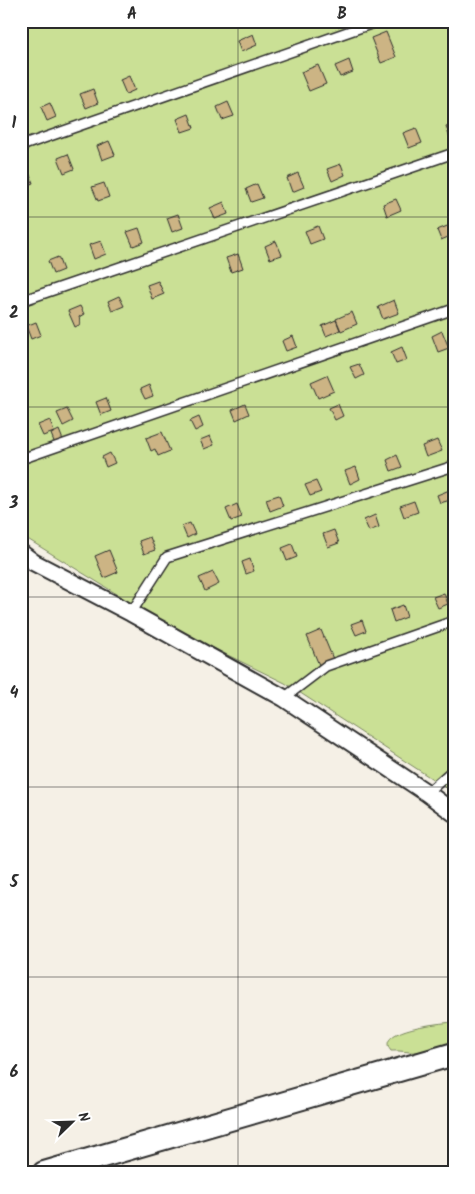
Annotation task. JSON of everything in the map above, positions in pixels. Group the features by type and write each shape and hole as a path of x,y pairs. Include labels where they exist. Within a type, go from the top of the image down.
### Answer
{"street":[{"path":"21,553 33,562 284,698 454,813"},
{"path":"44,1173 454,1054"}],"lane":[{"path":"21,146 378,21"},
{"path":"21,301 454,152"},
{"path":"21,459 454,309"},
{"path":"130,613 167,557 454,466"},
{"path":"284,698 326,666 454,621"},
{"path":"427,793 454,769"}],"green space":[{"path":"21,21 454,21 454,793 285,683 172,628 21,535"},
{"path":"454,1022 454,1041 441,1047 423,1052 391,1051 388,1043 392,1037 400,1032 424,1026"}],"building":[{"path":"21,21 23,21 27,31 21,33"},
{"path":"386,32 396,57 381,63 371,38"},
{"path":"253,34 257,45 241,52 237,41"},
{"path":"349,60 353,72 340,77 335,66"},
{"path":"318,65 326,84 309,91 301,72"},
{"path":"129,76 135,90 126,94 120,80"},
{"path":"93,89 98,103 86,108 80,94"},
{"path":"228,102 234,116 222,120 217,107"},
{"path":"50,103 56,117 47,121 41,107"},
{"path":"189,114 194,128 182,132 177,119"},
{"path":"454,124 454,137 450,138 446,127"},
{"path":"416,128 422,143 409,148 403,133"},
{"path":"109,141 115,155 102,160 97,146"},
{"path":"68,154 74,169 64,173 58,158"},
{"path":"341,164 345,175 332,181 327,169"},
{"path":"28,170 33,183 23,187 21,172"},
{"path":"298,173 304,187 292,192 287,178"},
{"path":"104,183 109,197 98,201 92,187"},
{"path":"257,184 263,198 251,202 246,189"},
{"path":"396,199 401,210 387,216 383,204"},
{"path":"224,202 228,214 215,219 210,208"},
{"path":"178,214 183,228 172,232 167,218"},
{"path":"450,225 453,235 441,240 437,230"},
{"path":"318,226 323,239 310,244 305,231"},
{"path":"139,228 144,242 133,246 127,232"},
{"path":"101,241 106,254 94,259 89,245"},
{"path":"276,241 282,255 270,259 265,246"},
{"path":"238,254 243,268 231,272 226,258"},
{"path":"58,257 63,270 53,274 48,261"},
{"path":"21,269 27,282 21,285"},
{"path":"158,281 164,294 152,299 147,285"},
{"path":"119,296 124,306 112,311 108,301"},
{"path":"394,300 399,313 383,319 378,307"},
{"path":"80,306 84,314 79,317 81,324 75,327 68,311"},
{"path":"352,312 357,324 341,331 336,319"},
{"path":"336,320 340,330 326,336 322,326"},
{"path":"36,322 41,335 31,339 26,326"},
{"path":"442,331 449,348 438,352 432,336"},
{"path":"293,336 297,347 286,351 282,341"},
{"path":"402,347 407,360 396,364 391,352"},
{"path":"359,364 364,375 356,379 350,367"},
{"path":"21,366 26,378 21,380"},
{"path":"327,375 334,391 318,398 311,382"},
{"path":"149,385 153,396 145,399 140,389"},
{"path":"106,398 111,411 101,415 96,402"},
{"path":"245,404 249,414 236,420 232,410"},
{"path":"338,404 343,416 335,420 329,408"},
{"path":"67,409 73,421 63,426 57,413"},
{"path":"199,417 203,427 195,431 190,421"},
{"path":"50,420 54,432 43,436 38,425"},
{"path":"59,430 63,440 55,444 51,434"},
{"path":"162,432 170,451 158,456 155,449 151,451 146,438"},
{"path":"210,436 214,445 204,449 200,440"},
{"path":"437,440 442,451 426,457 422,446"},
{"path":"110,453 115,463 106,467 102,457"},
{"path":"397,455 402,467 391,471 387,460"},
{"path":"356,467 360,479 350,484 345,471"},
{"path":"316,481 321,492 310,496 305,485"},
{"path":"452,489 454,499 440,503 437,495"},
{"path":"279,495 283,506 270,511 266,499"},
{"path":"414,501 418,512 404,517 400,506"},
{"path":"237,504 242,517 231,521 226,509"},
{"path":"375,515 379,527 369,531 364,520"},
{"path":"190,523 195,534 187,538 182,526"},
{"path":"334,530 339,543 328,547 323,534"},
{"path":"150,537 155,550 144,554 139,541"},
{"path":"292,544 297,557 287,561 282,548"},
{"path":"109,550 118,572 104,578 95,556"},
{"path":"250,559 254,571 246,574 242,562"},
{"path":"213,572 219,584 205,591 199,578"},
{"path":"444,593 448,604 438,608 433,597"},
{"path":"403,605 407,617 394,622 390,610"},
{"path":"362,620 366,631 356,635 351,624"},
{"path":"321,630 333,659 319,665 307,636"}]}
